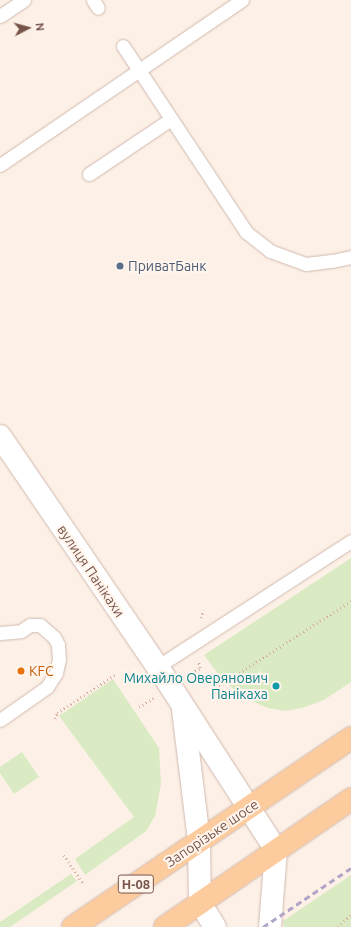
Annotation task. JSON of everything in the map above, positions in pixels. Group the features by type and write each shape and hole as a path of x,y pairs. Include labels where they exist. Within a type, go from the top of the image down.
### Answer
{"main road":[{"name":"вулиця Панікахи","path":"4,449 157,667 276,850"},
{"name":"вулиця Панікахи","path":"182,705 199,841 200,904"},
{"name":"Запорізьке шосе","path":"73,927 351,738"},
{"path":"165,927 351,799"},
{"path":"270,927 276,850"},
{"path":"200,904 215,927"}],"lane":[{"path":"0,16 24,0"},
{"path":"0,165 242,0"},
{"path":"123,46 138,71 246,232 270,251 306,264 351,257"},
{"path":"89,174 171,119"},
{"path":"157,667 351,541"},
{"path":"0,632 21,631 30,625 40,625 54,637 58,645 59,658 56,673 47,687 0,720"}],"path":[{"path":"219,686 351,601"},
{"path":"55,719 57,713 116,674"},
{"path":"64,855 83,883"},
{"path":"338,927 351,914"}],"green space":[{"path":"351,558 351,682 324,700 302,708 285,711 268,708 254,702 239,694 221,678 204,655"},
{"path":"113,679 159,748 161,784 155,816 146,831 85,875 75,859 134,817 59,716"},
{"path":"22,752 39,777 14,794 0,773 0,767"},
{"path":"71,874 77,881 10,927 0,927 0,922"},
{"path":"351,875 351,927 284,927 283,921"}],"railway":[{"path":"263,927 351,868"}],"place":[{"name":"ПриватБанк","path":"120,266"},
{"name":"KFC","path":"21,671"},
{"name":"Михайло Оверянович Панікаха","path":"276,686"}]}
